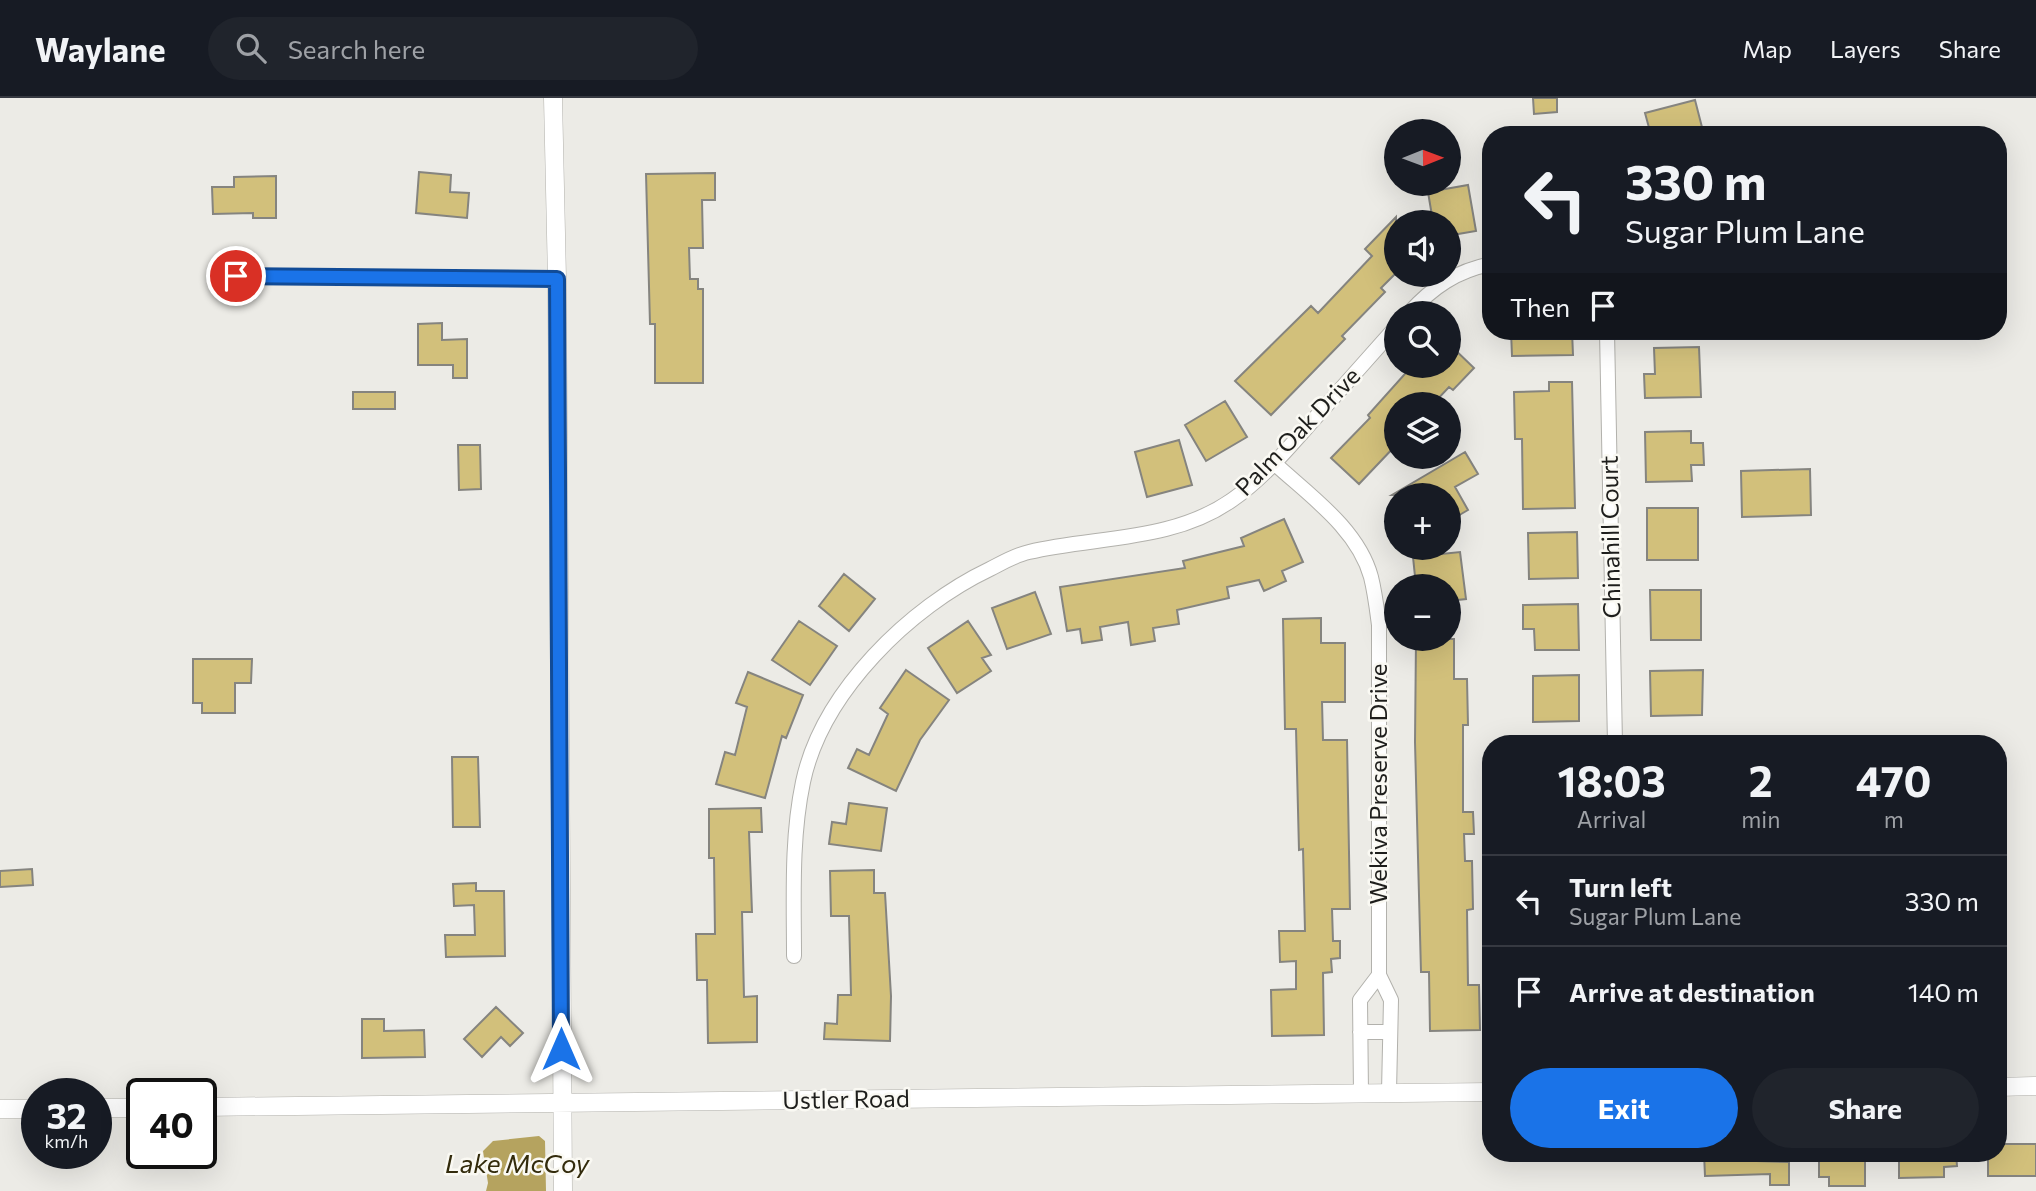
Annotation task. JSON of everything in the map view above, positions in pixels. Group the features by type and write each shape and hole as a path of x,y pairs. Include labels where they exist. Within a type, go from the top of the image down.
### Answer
{"street":[{"path":"553,98 557,279 563,1191"},
{"path":"1422,301 1443,282 1466,269 1482,266"},
{"path":"236,276 557,279"},
{"name":"Palm Oak Drive","path":"794,956 795,843 803,780 821,732 855,680 894,632 933,601 973,577 1025,553 1081,541 1142,536 1185,524 1232,500 1275,463 1384,340"},
{"name":"Chinahill Court","path":"1607,340 1615,735"},
{"name":"Wekiva Preserve Drive","path":"1275,463 1333,517 1357,545 1371,576 1379,625 1380,975 1391,1000 1389,1092"},
{"path":"1361,1093 1360,1000 1380,975"},
{"path":"1360,1032 1390,1032"},
{"path":"2007,1087 2036,1086"},
{"name":"Ustler Road","path":"217,1107 1482,1092"},
{"path":"0,1109 21,1109"}],"water":[{"name":"Lake McCoy","path":"539,1136 545,1141 546,1191 486,1191 488,1183 483,1151 493,1141"}],"building":[{"path":"1533,98 1557,98 1557,112 1534,114"},
{"path":"1695,100 1702,126 1649,126 1645,113"},
{"path":"419,172 451,175 450,192 469,193 467,218 416,213"},
{"path":"715,173 715,200 702,200 703,248 689,248 690,279 698,279 698,289 703,289 703,383 655,383 655,324 650,324 646,174"},
{"path":"276,176 276,218 253,218 253,213 213,214 212,187 234,187 234,177"},
{"path":"1468,185 1476,231 1461,234 1461,210 1431,210 1429,196 1461,196 1461,186"},
{"path":"1384,229 1384,285 1381,288 1385,292 1342,336 1345,339 1271,415 1235,381 1311,306 1318,313 1372,256 1365,249"},
{"path":"442,323 442,340 467,339 467,378 453,378 453,365 418,365 418,324"},
{"path":"1511,340 1572,340 1573,355 1512,356"},
{"path":"1699,347 1701,397 1645,398 1644,374 1655,374 1654,348"},
{"path":"1461,356 1474,368 1453,390 1449,387 1444,392 1389,392 1401,378 1461,378"},
{"path":"1549,382 1572,382 1575,508 1523,509 1522,439 1515,439 1514,392 1549,391"},
{"path":"353,392 395,392 395,409 353,409"},
{"path":"1384,397 1384,458 1359,484 1331,458 1370,418 1368,415"},
{"path":"1225,401 1247,437 1206,461 1185,425"},
{"path":"1691,431 1691,443 1703,443 1704,465 1691,465 1692,481 1646,482 1645,432"},
{"path":"1179,440 1192,485 1147,497 1135,452"},
{"path":"458,445 480,445 481,489 459,490"},
{"path":"1465,452 1478,474 1461,484 1412,483 1436,469 1461,469 1461,454"},
{"path":"1810,469 1811,515 1742,517 1741,471"},
{"path":"1461,498 1468,510 1461,514"},
{"path":"1647,508 1698,508 1698,560 1647,560"},
{"path":"1284,519 1303,562 1282,571 1286,581 1264,591 1259,580 1227,587 1229,598 1177,610 1179,624 1153,628 1155,641 1131,645 1128,622 1100,627 1102,640 1082,643 1080,629 1067,631 1060,587 1185,568 1183,561 1244,546 1241,538"},
{"path":"1577,532 1578,578 1529,579 1528,533"},
{"path":"1413,560 1461,560 1466,599 1461,600 1461,574 1415,574"},
{"path":"844,574 875,599 849,631 819,606"},
{"path":"1650,590 1701,590 1701,640 1651,640"},
{"path":"1035,592 1051,634 1007,649 992,608"},
{"path":"1578,604 1579,650 1535,650 1534,629 1523,629 1523,605"},
{"path":"1321,618 1321,643 1345,643 1345,702 1322,702 1323,740 1347,740 1350,909 1332,909 1333,941 1340,941 1340,958 1331,959 1332,972 1323,973 1324,1035 1272,1036 1271,990 1296,989 1296,961 1280,962 1279,931 1305,931 1303,849 1299,850 1296,729 1285,729 1283,619"},
{"path":"799,621 837,646 810,685 772,660"},
{"path":"968,621 991,655 982,658 991,671 957,693 928,648"},
{"path":"1416,651 1454,651 1454,679 1467,679 1468,725 1463,725 1463,812 1473,812 1474,834 1464,834 1465,861 1472,861 1473,909 1467,910 1468,985 1479,985 1480,1030 1430,1031 1429,972 1421,972 1415,742"},
{"path":"193,659 252,659 251,683 235,683 235,713 202,713 202,703 193,703"},
{"path":"906,670 949,700 920,740 896,791 848,768 857,749 869,755 888,714 880,708"},
{"path":"1703,670 1702,715 1651,716 1650,671"},
{"path":"748,672 803,695 786,738 782,736 765,798 716,784 725,752 735,755 747,707 736,703"},
{"path":"1579,675 1579,721 1533,722 1533,676"},
{"path":"452,757 478,757 480,827 453,827"},
{"path":"849,803 887,808 881,851 829,844 832,822 846,824"},
{"path":"761,808 762,832 749,832 752,912 742,912 744,997 757,996 757,1042 708,1043 707,980 697,980 696,934 715,934 714,858 709,858 709,809"},
{"path":"32,869 33,885 0,887 0,871"},
{"path":"874,870 874,893 885,893 891,996 890,1041 824,1039 825,1023 837,1024 838,995 851,995 849,916 831,916 830,871"},
{"path":"476,883 476,891 504,891 505,956 446,957 445,935 475,935 474,905 454,906 453,884"},
{"path":"496,1007 523,1033 510,1046 501,1037 482,1057 464,1039"},
{"path":"362,1019 384,1019 384,1031 424,1030 425,1057 362,1058"},
{"path":"2007,1144 2036,1144 2036,1176 1988,1176 1988,1162 2007,1162"},
{"path":"1704,1162 1789,1162 1789,1185 1770,1185 1770,1174 1705,1176"},
{"path":"1819,1162 1865,1162 1865,1186 1829,1186 1829,1177 1819,1177"},
{"path":"1899,1162 1957,1162 1957,1166 1944,1167 1944,1177 1899,1178"}],"route":[{"path":"236,276 557,279 561,1049"}]}
